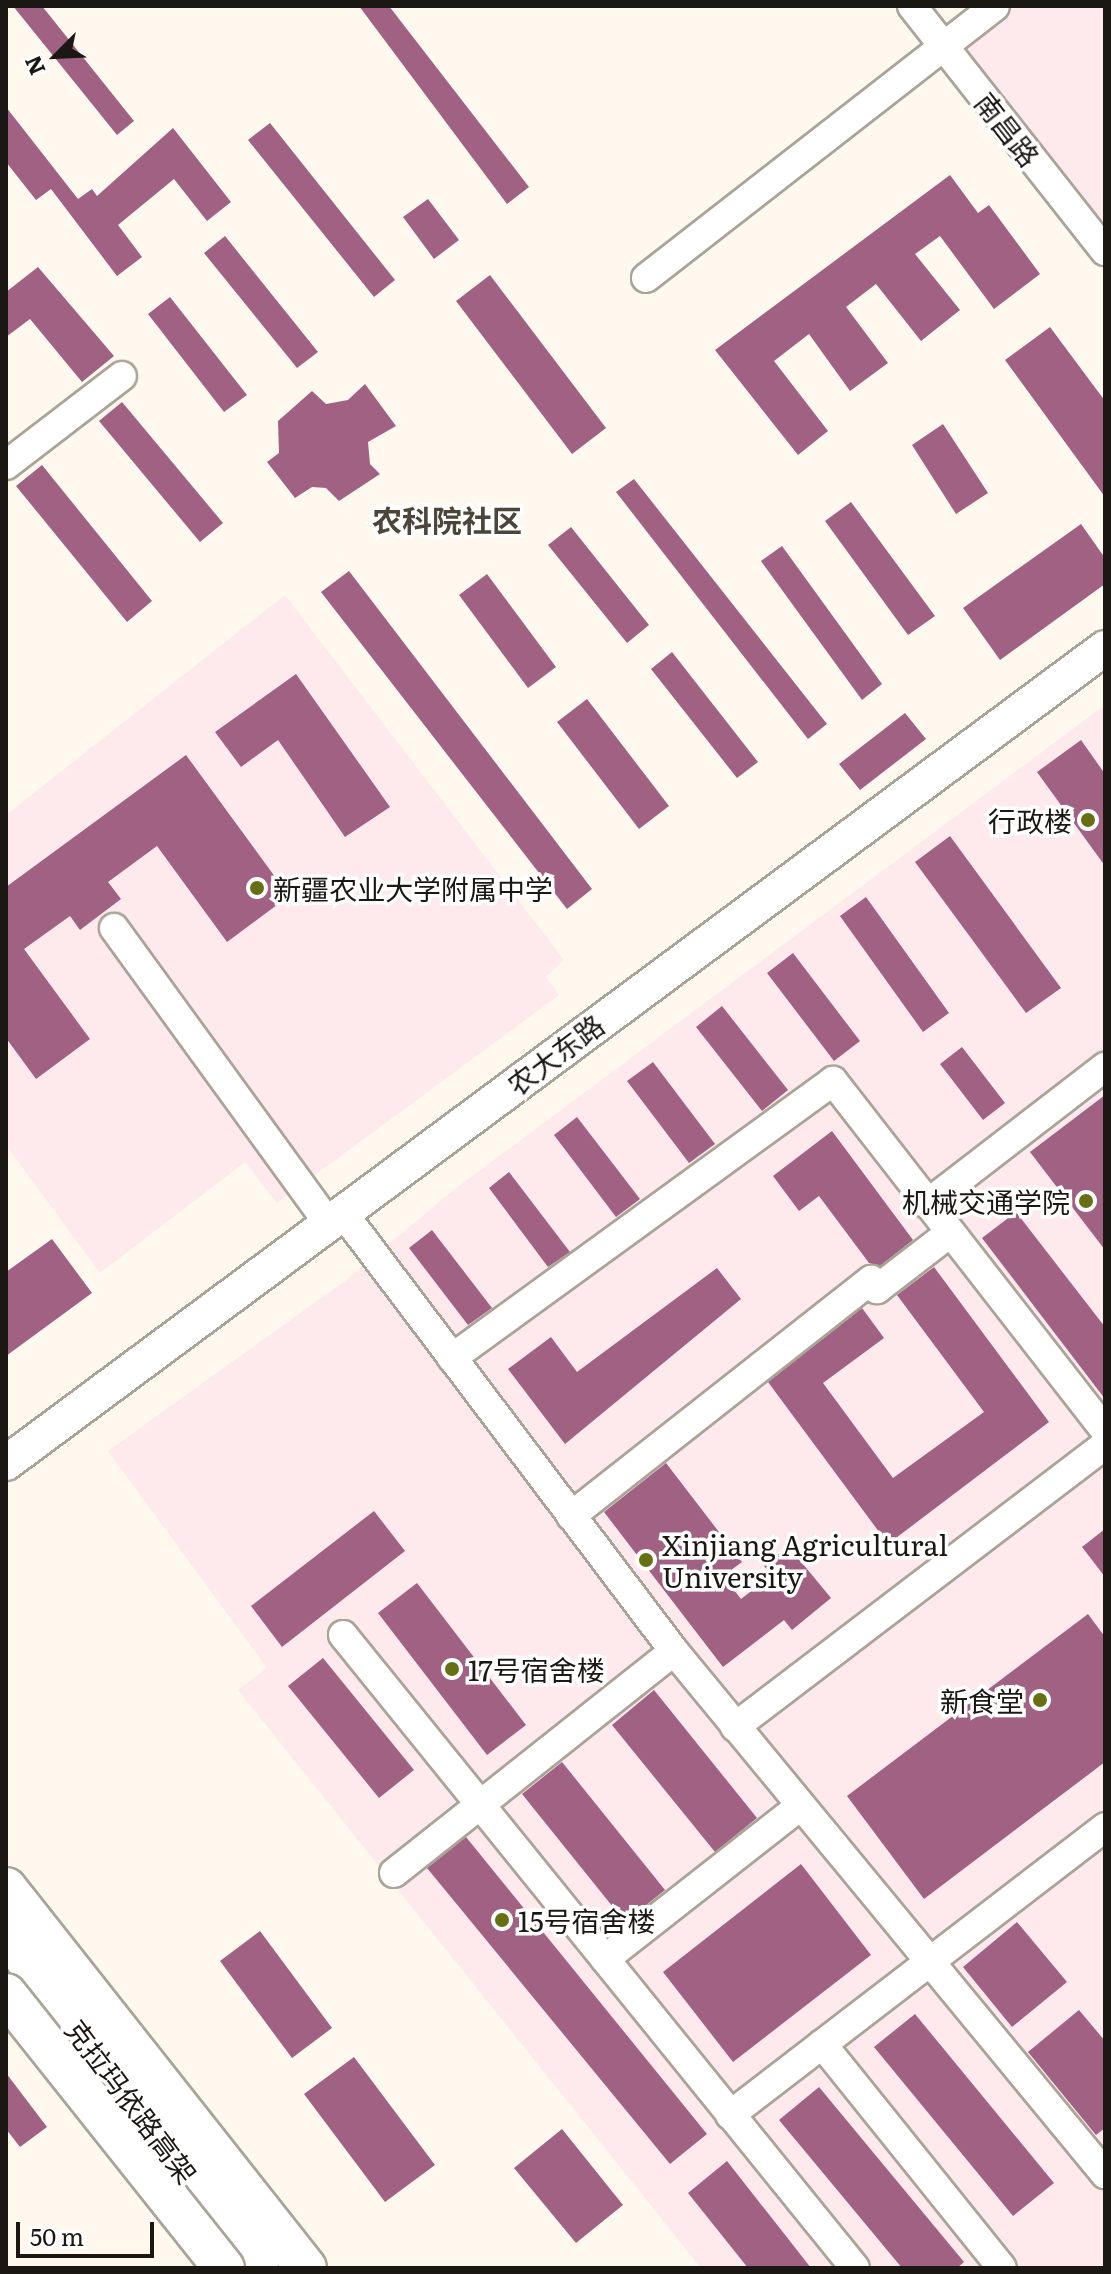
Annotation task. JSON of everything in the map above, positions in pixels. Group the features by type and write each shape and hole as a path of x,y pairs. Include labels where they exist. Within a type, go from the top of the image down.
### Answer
{"highway":[{"path":"6,1888 306,2268"},
{"name":"克拉玛依路高架","path":"6,1933 258,2268"},
{"name":"克拉玛依路高架","path":"6,1994 222,2268"},
{"path":"6,2014 199,2268"}],"main road":[{"name":"农大东路","path":"6,1463 1105,648"},
{"path":"6,1921 277,2268"},
{"path":"6,1977 222,2268"}],"street":[{"name":"南昌路","path":"912,6 1105,251"},
{"path":"646,278 995,6"},
{"path":"6,465 122,376"},
{"path":"114,928 336,1218 452,1358 674,1651 799,1807 1105,2174"},
{"path":"927,1204 1105,1067"},
{"path":"452,1358 833,1081 1105,1431"},
{"path":"571,1516 871,1280 877,1289 950,1233"},
{"path":"735,1727 1105,1445"},
{"path":"343,1635 855,2268"},
{"path":"394,1873 674,1651"},
{"path":"605,1959 799,1807"},
{"path":"730,2115 1105,1827"},
{"path":"822,2044 1002,2268"}],"shaded area":[{"path":"994,6 1105,6 1105,251 944,48"},
{"name":"新疆农业大学附属中学","path":"285,595 564,960 546,977 559,995 277,1203 245,1162 100,1273 6,1145 6,815"},
{"name":"Xinjiang Agricultural University","path":"1105,705 1105,2268 701,2268 238,1690 267,1668 108,1451 345,1281 451,1192"}],"building":[{"path":"13,6 42,6 134,121 117,135"},
{"path":"359,6 389,6 529,187 507,204"},
{"path":"6,107 78,199 92,189 97,196 173,128 231,202 207,221 174,179 118,225 142,257 117,276 51,189 36,200 6,162"},
{"path":"270,123 395,280 374,297 248,140"},
{"path":"950,175 978,213 989,205 1040,274 994,309 940,236 915,254 960,310 921,341 876,284 846,307 888,363 850,391 809,334 774,361 828,431 798,455 715,350"},
{"path":"428,199 459,240 434,259 403,217"},
{"path":"225,236 318,352 297,368 204,253"},
{"path":"38,267 114,356 82,382 30,319 6,337 6,292"},
{"path":"490,275 606,428 572,454 456,301"},
{"path":"170,297 247,395 224,412 148,314"},
{"path":"1050,327 1105,401 1105,497 1005,360"},
{"path":"365,384 396,426 368,442 370,464 380,474 339,501 326,488 312,487 295,498 267,462 279,453 278,421 312,391 326,404 348,400"},
{"path":"122,402 223,523 200,542 99,421"},
{"path":"943,424 988,493 956,514 912,445"},
{"path":"42,465 152,601 127,622 16,486"},
{"path":"634,479 827,724 808,739 616,492"},
{"path":"851,502 935,616 908,635 825,521"},
{"path":"1081,524 1105,558 1105,584 1000,660 963,608"},
{"path":"571,527 649,625 627,643 548,545"},
{"path":"782,546 882,684 862,700 761,561"},
{"path":"349,571 592,889 567,909 321,592"},
{"path":"487,574 556,667 528,688 459,595"},
{"path":"672,652 758,762 737,778 651,669"},
{"path":"296,674 390,807 345,837 278,740 241,767 215,732"},
{"path":"587,699 669,806 639,829 557,722"},
{"path":"905,713 926,739 860,790 839,764"},
{"name":"行政楼","path":"1081,740 1105,774 1105,866 1037,772"},
{"path":"186,755 289,896 227,942 157,846 108,882 121,899 80,930 70,916 24,949 90,1039 36,1079 6,1038 6,887"},
{"path":"950,836 1061,988 1026,1013 915,862"},
{"path":"866,897 949,1013 923,1032 840,916"},
{"path":"793,953 860,1041 834,1061 767,973"},
{"path":"722,1006 788,1090 762,1111 696,1027"},
{"path":"962,1047 1005,1103 983,1120 940,1064"},
{"path":"653,1062 715,1144 689,1163 627,1081"},
{"name":"机械交通学院","path":"1105,1095 1105,1250 1030,1152"},
{"path":"577,1117 640,1199 616,1217 554,1135"},
{"path":"832,1131 913,1240 880,1266 869,1263 819,1196 799,1211 773,1176"},
{"path":"509,1172 570,1252 548,1267 489,1188"},
{"path":"1016,1212 1105,1327 1105,1399 982,1238"},
{"path":"432,1230 492,1308 468,1325 409,1248"},
{"path":"52,1239 92,1293 6,1356 6,1272"},
{"path":"934,1267 1049,1422 888,1544 768,1382 862,1308 884,1338 823,1383 893,1478 984,1412 897,1295"},
{"path":"717,1268 741,1299 565,1444 508,1369 551,1337 577,1372"},
{"path":"666,1463 742,1562 723,1576 741,1599 772,1575 764,1566 788,1546 831,1598 792,1630 784,1620 723,1667 604,1512"},
{"path":"374,1511 405,1551 282,1647 251,1606"},
{"path":"1105,1529 1105,1577 1082,1547"},
{"name":"17号宿舍楼","path":"417,1583 526,1725 487,1755 378,1613"},
{"name":"新食堂","path":"1088,1614 1105,1637 1105,1762 924,1899 847,1796"},
{"path":"323,1658 414,1770 379,1798 288,1686"},
{"path":"654,1690 757,1818 715,1852 612,1725"},
{"path":"562,1762 665,1890 625,1922 522,1794"},
{"path":"466,1837 707,2134 670,2164 427,1868"},
{"path":"801,1864 871,1955 733,2062 663,1972"},
{"path":"1017,1922 1067,1982 1012,2027 963,1967"},
{"path":"260,1931 332,2028 292,2058 220,1961"},
{"path":"1079,2010 1105,2041 1105,2128 1096,2135 1028,2052"},
{"path":"915,2014 1054,2183 1013,2216 874,2047"},
{"path":"354,2057 435,2165 385,2202 304,2094"},
{"path":"6,2073 47,2127 20,2147 6,2129"},
{"path":"819,2087 964,2262 957,2268 902,2268 779,2120"},
{"path":"562,2129 623,2205 576,2243 514,2168"},
{"path":"727,2161 811,2268 748,2268 688,2193"}],"place":[{"name":"行政楼","path":"1088,820"},
{"name":"新疆农业大学附属中学","path":"257,888"},
{"name":"机械交通学院","path":"1086,1201"},
{"name":"Xinjiang Agricultural University","path":"646,1560"},
{"name":"17号宿舍楼","path":"452,1669"},
{"name":"新食堂","path":"1040,1700"},
{"name":"15号宿舍楼","path":"502,1920"}],"district":[{"name":"农科院社区","path":"447,519"}]}
